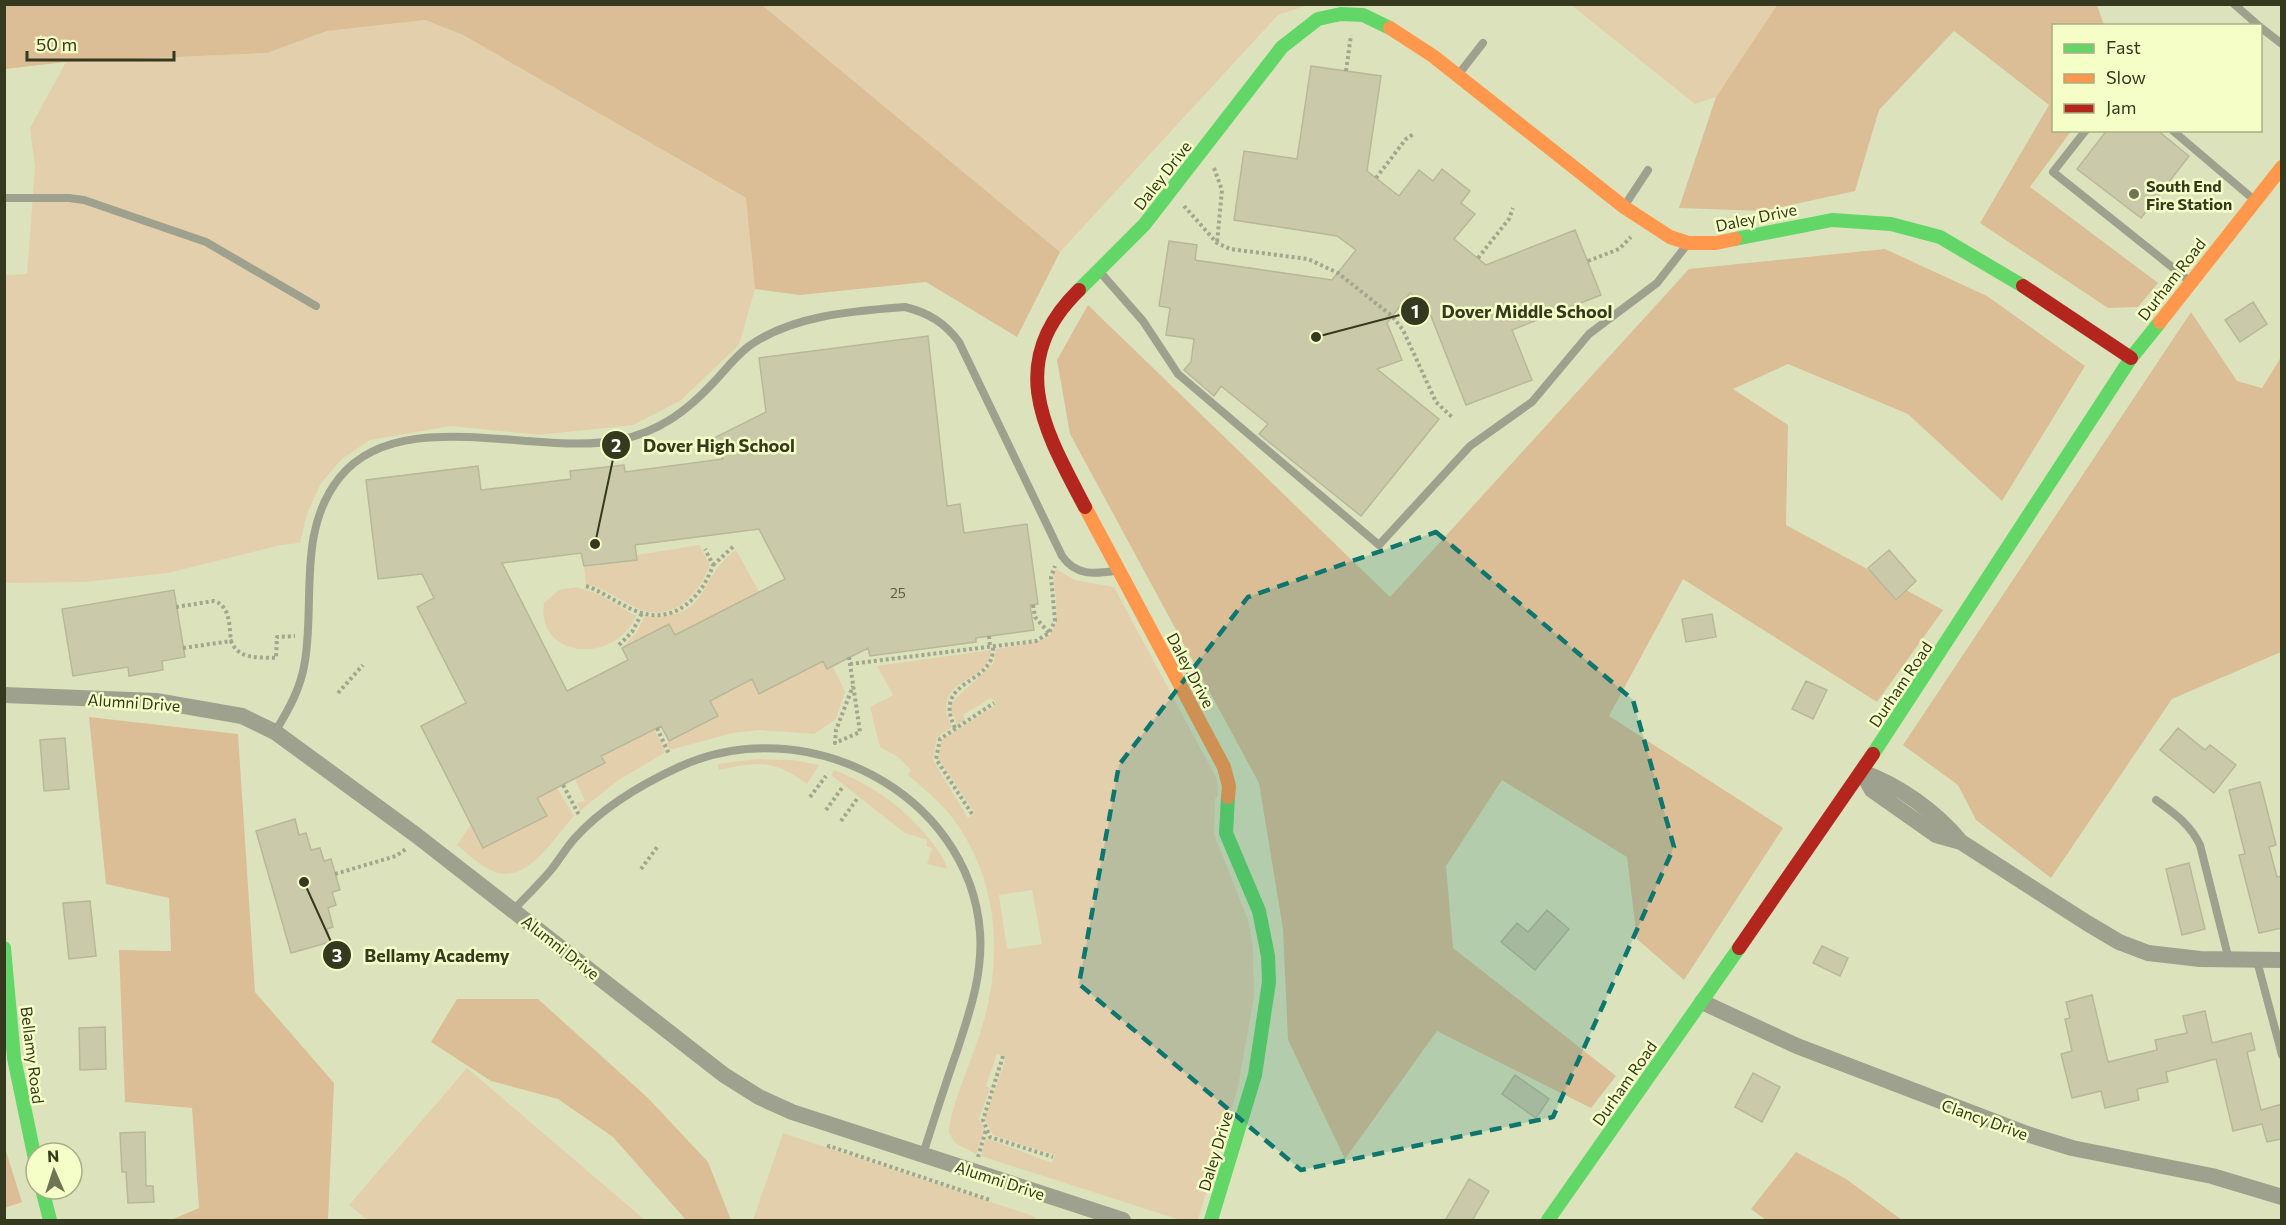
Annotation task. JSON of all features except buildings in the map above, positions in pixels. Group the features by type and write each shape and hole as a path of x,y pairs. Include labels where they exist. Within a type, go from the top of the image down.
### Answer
{"street":[{"name":"Daley Drive","path":"1211,1221 1257,1064 1269,982 1264,930 1253,892 1226,833 1229,786 1224,767 1053,446 1043,421 1038,395 1040,358 1052,322 1075,291 1144,225 1282,47 1318,20 1364,10 1457,75 1656,231 1688,243 1743,240 1801,224 1832,220 1891,224 1915,229 1940,237 2009,276 2131,358"},
{"name":"Durham Road","path":"1548,1221 1862,772 2131,358 2189,281 2282,167"},
{"name":"Alumni Drive","path":"4,696 156,700 242,716 275,732 407,828 741,1087 792,1112 1123,1221"},
{"path":"1862,772 1880,778 1945,822 1961,842 2119,942 2148,953 2173,957 2282,960"},
{"name":"Bellamy Road","path":"4,948 14,1058 31,1141"},
{"name":"Clancy Drive","path":"1702,1002 1797,1046 2027,1134 2072,1148 2212,1176 2282,1197"},
{"path":"45,1201 50,1221"}],"lane":[{"path":"2234,4 2258,24"},
{"path":"2262,28 2282,44"},
{"path":"1457,75 1483,43"},
{"path":"2084,132 2053,172 2189,281"},
{"path":"2174,132 2255,200"},
{"path":"1624,207 1648,170"},
{"path":"4,198 84,200 206,242 316,306"},
{"path":"1097,269 1143,321 1178,374 1379,545 1470,446 1532,402 1588,334 1658,283 1688,243"},
{"path":"275,732 298,691 304,664 310,555 318,520 336,483 363,457 388,445 435,436 470,436 541,444 599,442 633,437 664,424 691,406 747,348 770,333 798,321 906,307 926,313 944,324 959,342 1062,556 1070,567 1090,574 1119,571"},
{"path":"513,910 551,870 576,838 597,818 647,783 681,766 713,755 746,749 774,748 817,754 850,763 876,776 899,790 922,810 951,845 973,895 980,930 980,964 976,992 923,1154"},
{"path":"2156,800 2187,823 2200,845 2229,960"},
{"path":"2257,961 2282,1055"}],"path":[{"path":"1346,71 1351,28"},
{"path":"1376,178 1406,139 1415,133"},
{"path":"1213,166 1222,190 1217,243"},
{"path":"1183,205 1217,243 1230,249 1308,260 1338,273 1392,316 1402,330 1436,402 1453,418"},
{"path":"1478,258 1509,219 1513,208"},
{"path":"1588,261 1619,249 1634,234"},
{"path":"586,586 642,613 663,615 682,608 700,592 713,565 735,545"},
{"path":"705,549 713,565"},
{"path":"850,663 1036,641 1049,633 1056,615 1051,577 1062,556"},
{"path":"176,607 214,601 220,603 226,610 234,649 253,657 276,658 277,637 295,636 295,646"},
{"path":"1033,605 1035,617 1049,633"},
{"path":"620,645 632,632 642,613"},
{"path":"956,728 949,715 949,702 956,692 991,661 992,647 989,636"},
{"path":"183,648 231,642"},
{"path":"849,657 854,687 860,732 835,743 836,730 854,687"},
{"path":"338,693 363,664"},
{"path":"972,814 936,759 940,739 994,703"},
{"path":"657,728 669,754"},
{"path":"810,797 826,776"},
{"path":"563,784 579,816"},
{"path":"826,810 842,788"},
{"path":"841,821 856,799"},
{"path":"335,874 396,856 409,844"},
{"path":"641,869 658,846"},
{"path":"1003,1056 983,1120 990,1137 1053,1157"},
{"path":"976,1160 987,1128"},
{"path":"828,1148 829,1146 982,1197 990,1202"}],"highlighted area":[{"path":"1436,532 1633,700 1674,847 1553,1117 1301,1170 1079,984 1119,765 1248,597"}],"shaded area":[{"path":"4,5 762,5 1060,252 1017,337 926,282 800,295 755,289 746,198 463,35 425,20 327,31 267,53 66,62 5,69"},
{"path":"762,5 1308,5 1278,15 1060,252"},
{"path":"1571,5 1777,5 1716,97 1695,104"},
{"path":"1777,5 2097,5 2104,24 2052,24 2052,132 2070,132 2030,187 2158,283 2138,307 2108,308 1980,223 2049,105 1954,31 1879,110 1855,191 1763,211 1679,208 1716,97"},
{"path":"425,20 463,35 747,199 755,289 739,345 680,401 633,425 539,435 451,426 370,440 342,459 321,483 307,514 300,543 281,545 168,573 85,582 5,583 5,275 27,274 35,167 30,128 66,62 267,53 327,31"},
{"path":"1885,249 1987,296 2085,366 2002,501 1908,414 1788,364 1733,389 1788,425 1786,525 1943,610 1877,702 1683,579 1609,716 1783,828 1684,980 1637,939 1627,857 1502,780 1446,866 1453,948 1616,1076 1591,1108 1437,1031 1345,1159 1288,1040 1283,929 1259,783 1070,434 1057,360 1088,305 1390,597 1689,269"},
{"path":"2191,312 2237,381 2262,388 2281,357 2281,652 2172,699 2051,878 1976,820 1958,785 1903,745"},
{"path":"699,545 710,565 691,596 672,610 649,612 636,608 600,588 586,584 584,566 637,560 637,555"},
{"path":"736,550 760,593 675,635 669,625 622,648 636,633 645,616 667,616 682,612 693,604 714,572"},
{"path":"1056,569 1075,580 1114,587 1217,779 1218,796 1215,799 1214,834 1248,920 1253,946 1254,997 1238,1087 1198,1220 1180,1220 981,1156 986,1138 1052,1163 1055,1155 993,1135 985,1119 1006,1057 997,1054 986,1086 990,1088 979,1119 985,1129 976,1154 955,1143 949,1133 953,1110 987,1006 992,979 993,925 989,898 982,872 971,847 951,816 940,803 908,775 911,770 898,757 880,747 870,707 893,695 877,666 991,650 988,661 981,669 953,690 948,699 946,711 952,727 937,737 933,760 968,818 975,813 938,758 942,740 996,705 991,698 963,715 965,720 957,725 951,709 952,702 993,664 996,649 1044,639 1052,633 1056,613 1053,575","holes":["1032,890 1042,944 1007,949 999,895"]},
{"path":"576,587 598,594 636,616 626,632 612,643 596,648 579,649 564,645 552,636 545,622 544,603 559,590"},
{"path":"823,661 827,669 833,666 845,692 836,719 814,734 760,730 733,733 670,750 666,743 717,717 710,701 752,679 760,694"},
{"path":"89,717 238,734 255,992 334,1083 328,1220 171,1220 199,1208 192,1108 125,1102 119,950 171,951 169,898 106,884"},
{"path":"654,729 666,752 617,781 580,811 577,803 585,801 575,779 605,764 601,756"},
{"path":"756,759 793,760 819,765 807,784 785,770 765,765 744,765 719,770 718,764"},
{"path":"834,770 862,783 899,808 931,841 943,858 947,869 927,864 932,848 926,846 927,840 905,833 831,775"},
{"path":"557,788 574,816 549,846 529,865 507,874 495,872 480,864 457,845 471,824 483,848 546,816 537,798"},
{"path":"457,999 538,999 648,1098 708,1162 731,1220 686,1220 613,1137 558,1099 491,1081 431,1042"},
{"path":"467,1068 645,1220 367,1220 349,1205"},
{"path":"783,1133 1036,1217 1035,1220 753,1220"},
{"path":"4,1145 22,1202 5,1208 4,1208"},
{"path":"1796,1152 1846,1179 1902,1220 1766,1220 1751,1209"}],"traffic: fast":[{"path":"1079,290 1144,225 1282,47 1318,19 1341,14 1363,15 1390,28"},
{"path":"1735,239 1832,220 1891,224 1940,237 2023,286"},
{"path":"1873,754 2131,358 2160,322"},
{"path":"1211,1220 1255,1075 1269,982 1268,956 1259,911 1226,833 1228,797"},
{"path":"4,948 14,1058 31,1141"},
{"path":"1548,1220 1739,948"},
{"path":"45,1201 50,1220"}],"traffic: slow":[{"path":"1390,28 1433,56 1624,207 1670,237 1688,243 1716,243 1735,239"},
{"path":"2160,322 2282,167"},
{"path":"1085,507 1224,767 1229,786 1228,797"}],"traffic: jam":[{"path":"2023,286 2131,358"},
{"path":"1079,290 1056,317 1043,344 1037,371 1039,397 1046,424 1085,507"},
{"path":"1739,948 1873,754"}],"place":[{"name":"South End Fire Station","path":"2134,194"},
{"name":"Dover Middle School","path":"1316,337"},
{"name":"Dover High School","path":"595,544"},
{"name":"Bellamy Academy","path":"304,882"}]}
